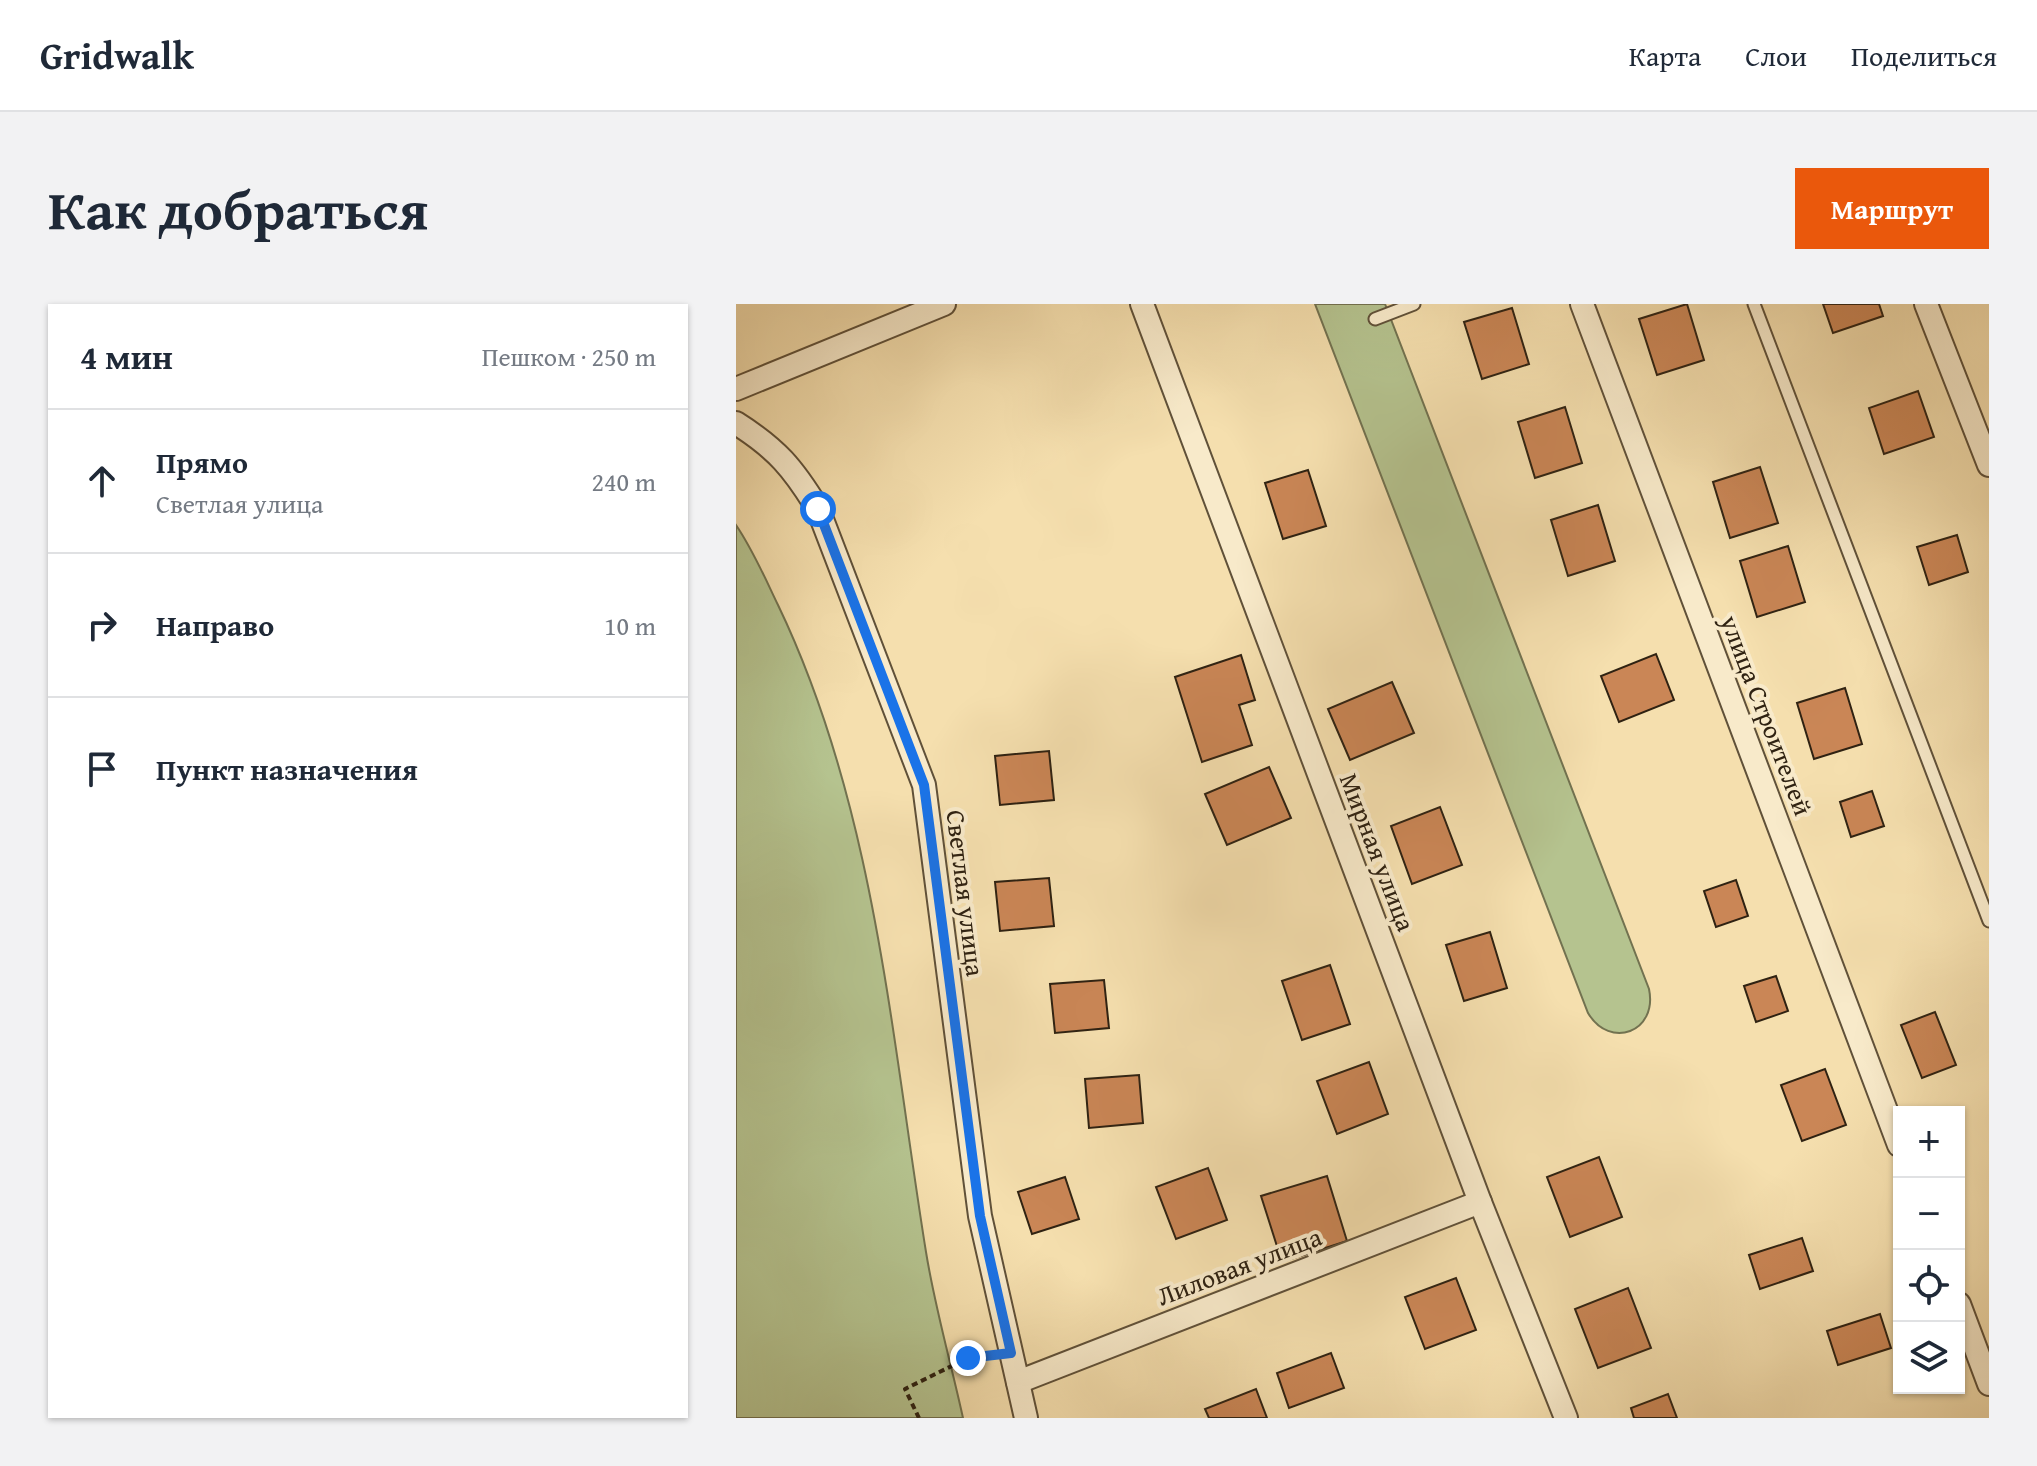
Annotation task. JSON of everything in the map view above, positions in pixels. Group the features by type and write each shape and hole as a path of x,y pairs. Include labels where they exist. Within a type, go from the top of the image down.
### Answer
{"street":[{"path":"736,389 944,304"},
{"name":"Мирная улица","path":"1142,304 1480,1202 1566,1418"},
{"name":"улица Строителей","path":"1582,304 1893,1129"},
{"path":"1926,304 1989,465"},
{"name":"Светлая улица","path":"736,423 766,442 796,472 818,509 924,785 980,1216 1026,1418"},
{"name":"Лиловая улица","path":"1018,1382 1480,1202"},
{"path":"1965,1320 1989,1384"}],"lane":[{"path":"1375,319 1414,304"},
{"path":"1754,304 1989,921"}],"path":[{"path":"919,1418 905,1389 968,1358 1011,1353"}],"green space":[{"path":"1315,304 1385,304 1649,989 1650,1004 1646,1016 1630,1031 1608,1031 1588,1013"},
{"path":"736,525 778,605 811,682 837,761 858,841 889,1005 930,1273 963,1418 736,1418"}],"building":[{"path":"1687,304 1704,360 1657,375 1639,319"},
{"path":"1823,304 1879,304 1883,316 1833,333"},
{"path":"1512,308 1529,364 1482,379 1464,322"},
{"path":"1918,391 1934,437 1884,454 1869,408"},
{"path":"1565,407 1582,463 1535,478 1518,422"},
{"path":"1760,467 1778,523 1730,538 1713,482"},
{"path":"1308,470 1326,526 1283,539 1265,483"},
{"path":"1598,505 1615,561 1568,576 1551,520"},
{"path":"1957,535 1968,572 1929,585 1917,547"},
{"path":"1788,546 1805,602 1757,617 1740,561"},
{"path":"1656,654 1674,700 1619,722 1601,676"},
{"path":"1241,655 1255,700 1239,705 1252,745 1202,762 1175,677"},
{"path":"1392,682 1414,733 1350,760 1328,709"},
{"path":"1845,688 1862,744 1814,759 1797,703"},
{"path":"1049,751 1054,800 1000,805 995,756"},
{"path":"1269,767 1291,818 1227,845 1205,794"},
{"path":"1872,791 1884,826 1851,837 1840,802"},
{"path":"1440,807 1462,865 1412,884 1391,826"},
{"path":"1049,878 1054,926 1000,931 995,882"},
{"path":"1736,880 1748,916 1716,927 1704,891"},
{"path":"1490,932 1507,988 1464,1001 1446,945"},
{"path":"1330,965 1350,1024 1302,1040 1282,981"},
{"path":"1776,976 1788,1011 1756,1022 1744,986"},
{"path":"1104,980 1109,1028 1055,1033 1050,984"},
{"path":"1935,1012 1956,1065 1922,1078 1901,1025"},
{"path":"1369,1062 1388,1114 1337,1134 1317,1081"},
{"path":"1825,1069 1846,1125 1802,1141 1781,1085"},
{"path":"1139,1075 1143,1123 1089,1128 1085,1079"},
{"path":"1599,1157 1622,1217 1570,1237 1547,1177"},
{"path":"1208,1168 1227,1220 1176,1239 1156,1187"},
{"path":"1327,1176 1347,1241 1282,1262 1261,1196"},
{"path":"1065,1177 1079,1219 1032,1234 1018,1192"},
{"path":"1802,1238 1813,1271 1760,1289 1749,1255"},
{"path":"1456,1278 1476,1330 1425,1349 1405,1297"},
{"path":"1628,1288 1651,1348 1598,1368 1575,1309"},
{"path":"1880,1314 1891,1348 1838,1365 1827,1331"},
{"path":"1331,1353 1344,1388 1289,1408 1277,1373"},
{"path":"1256,1389 1267,1418 1209,1418 1205,1409"},
{"path":"1668,1394 1677,1418 1634,1418 1631,1408"}],"route":[{"path":"818,509 924,785 980,1216 1011,1353 968,1358"}]}
